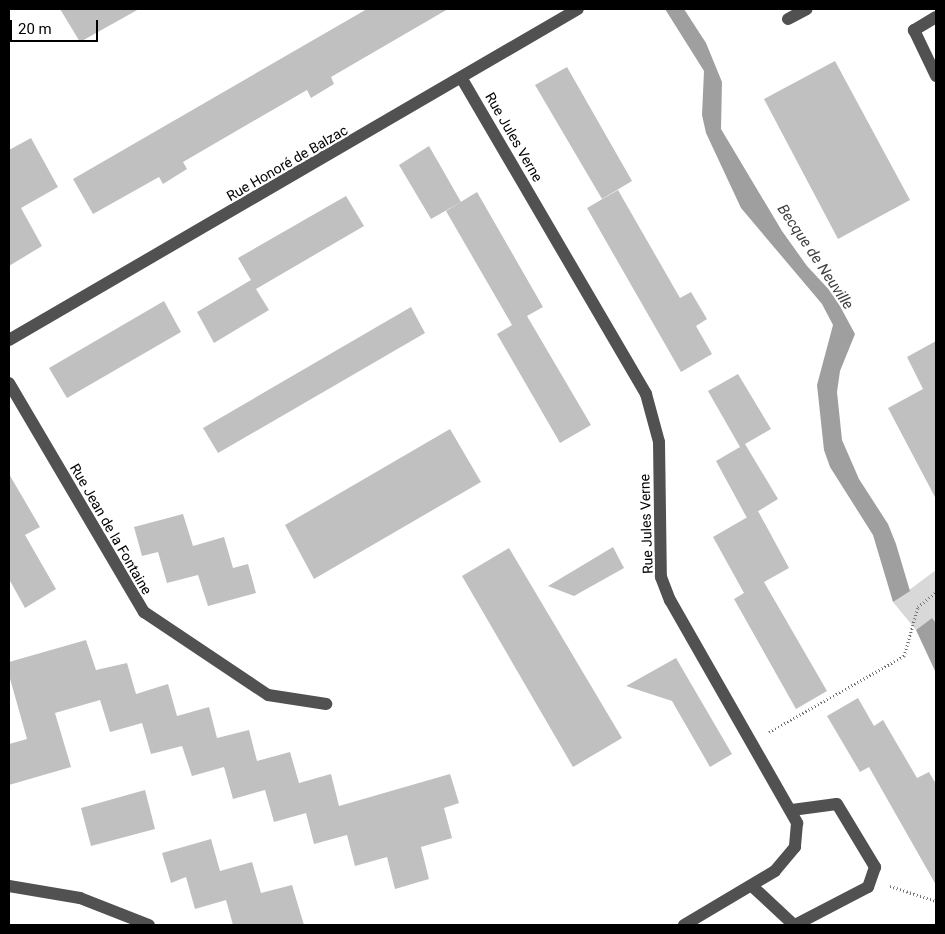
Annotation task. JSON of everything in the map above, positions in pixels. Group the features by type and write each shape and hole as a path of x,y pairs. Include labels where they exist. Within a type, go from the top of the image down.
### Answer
{"street":[{"name":"Rue Honoré de Balzac","path":"9,340 462,79 578,9"},
{"path":"788,19 807,9"},
{"path":"936,17 914,30 936,76"},
{"name":"Rue Jules Verne","path":"462,79 646,394 659,442 661,577 670,600 792,810 797,830 795,847 775,871 684,925"},
{"name":"Rue Jean de la Fontaine","path":"9,384 144,612 268,695 326,704"},
{"path":"752,886 794,925 868,888 875,867 837,804 792,810"},
{"path":"9,886 80,898 149,925"}],"path":[{"path":"751,742 904,656 918,607 936,592"},
{"path":"870,880 936,901"}],"shaded area":[{"path":"665,9 684,9 706,43 722,82 721,129 782,231 807,266 834,295 855,334 840,371 837,392 842,440 859,479 888,524 896,544 910,591 893,602 873,535 830,467 824,450 817,385 833,325 822,304 741,208 706,133 702,115 704,71"},
{"path":"936,570 936,623 932,618 916,630 893,602"},
{"path":"932,618 936,623 936,673 916,630"}],"building":[{"path":"60,9 139,9 80,42"},
{"path":"367,9 448,9 331,77 334,84 311,98 307,90 183,162 187,169 163,184 159,177 93,214 73,179"},
{"path":"835,61 910,200 838,239 764,99"},
{"path":"567,67 632,181 602,199 535,85"},
{"path":"31,138 58,187 21,208 42,246 9,266 9,150"},
{"path":"429,146 461,202 431,219 399,165"},
{"path":"618,190 680,298 691,292 707,319 696,326 712,354 681,372 587,208"},
{"path":"477,192 543,307 527,316 591,425 560,443 497,334 512,325 446,211"},
{"path":"346,196 364,226 256,289 269,310 214,343 197,312 251,280 238,258"},
{"path":"164,301 181,332 67,398 49,368"},
{"path":"411,307 425,333 218,453 203,428"},
{"path":"936,341 936,499 888,408 923,389 907,357"},
{"path":"738,374 771,429 745,444 778,499 747,518 716,461 740,447 708,391"},
{"path":"450,429 481,482 314,579 285,525"},
{"path":"9,474 40,527 25,535 56,589 25,608 9,579"},
{"path":"758,511 789,568 764,582 827,691 796,709 734,599 744,593 713,537"},
{"path":"183,514 193,546 224,537 233,568 248,564 256,593 208,606 198,575 167,583 158,552 142,556 134,527"},
{"path":"613,547 624,568 574,596 548,586"},
{"path":"509,548 622,738 573,767 462,576"},
{"path":"86,640 96,670 127,663 136,694 168,684 177,716 209,707 217,738 249,730 257,761 290,752 299,783 331,774 339,806 450,774 459,803 444,808 452,838 421,847 429,879 395,889 387,857 355,866 347,835 314,844 306,813 274,822 265,790 233,799 224,767 192,776 182,746 151,754 142,723 110,732 100,700 55,713 71,767 9,785 9,744 27,739 9,675 9,662"},
{"path":"676,658 732,754 710,767 672,701 626,686"},
{"path":"858,698 874,726 883,720 917,778 929,772 936,784 936,885 869,767 860,772 827,716"},
{"path":"145,790 155,829 91,846 81,808"},
{"path":"211,839 220,871 252,862 261,893 292,885 304,925 233,925 226,900 195,909 186,877 171,883 162,853"}],"water label":[{"name":"Becque de Neuville","path":"815,257"}]}
